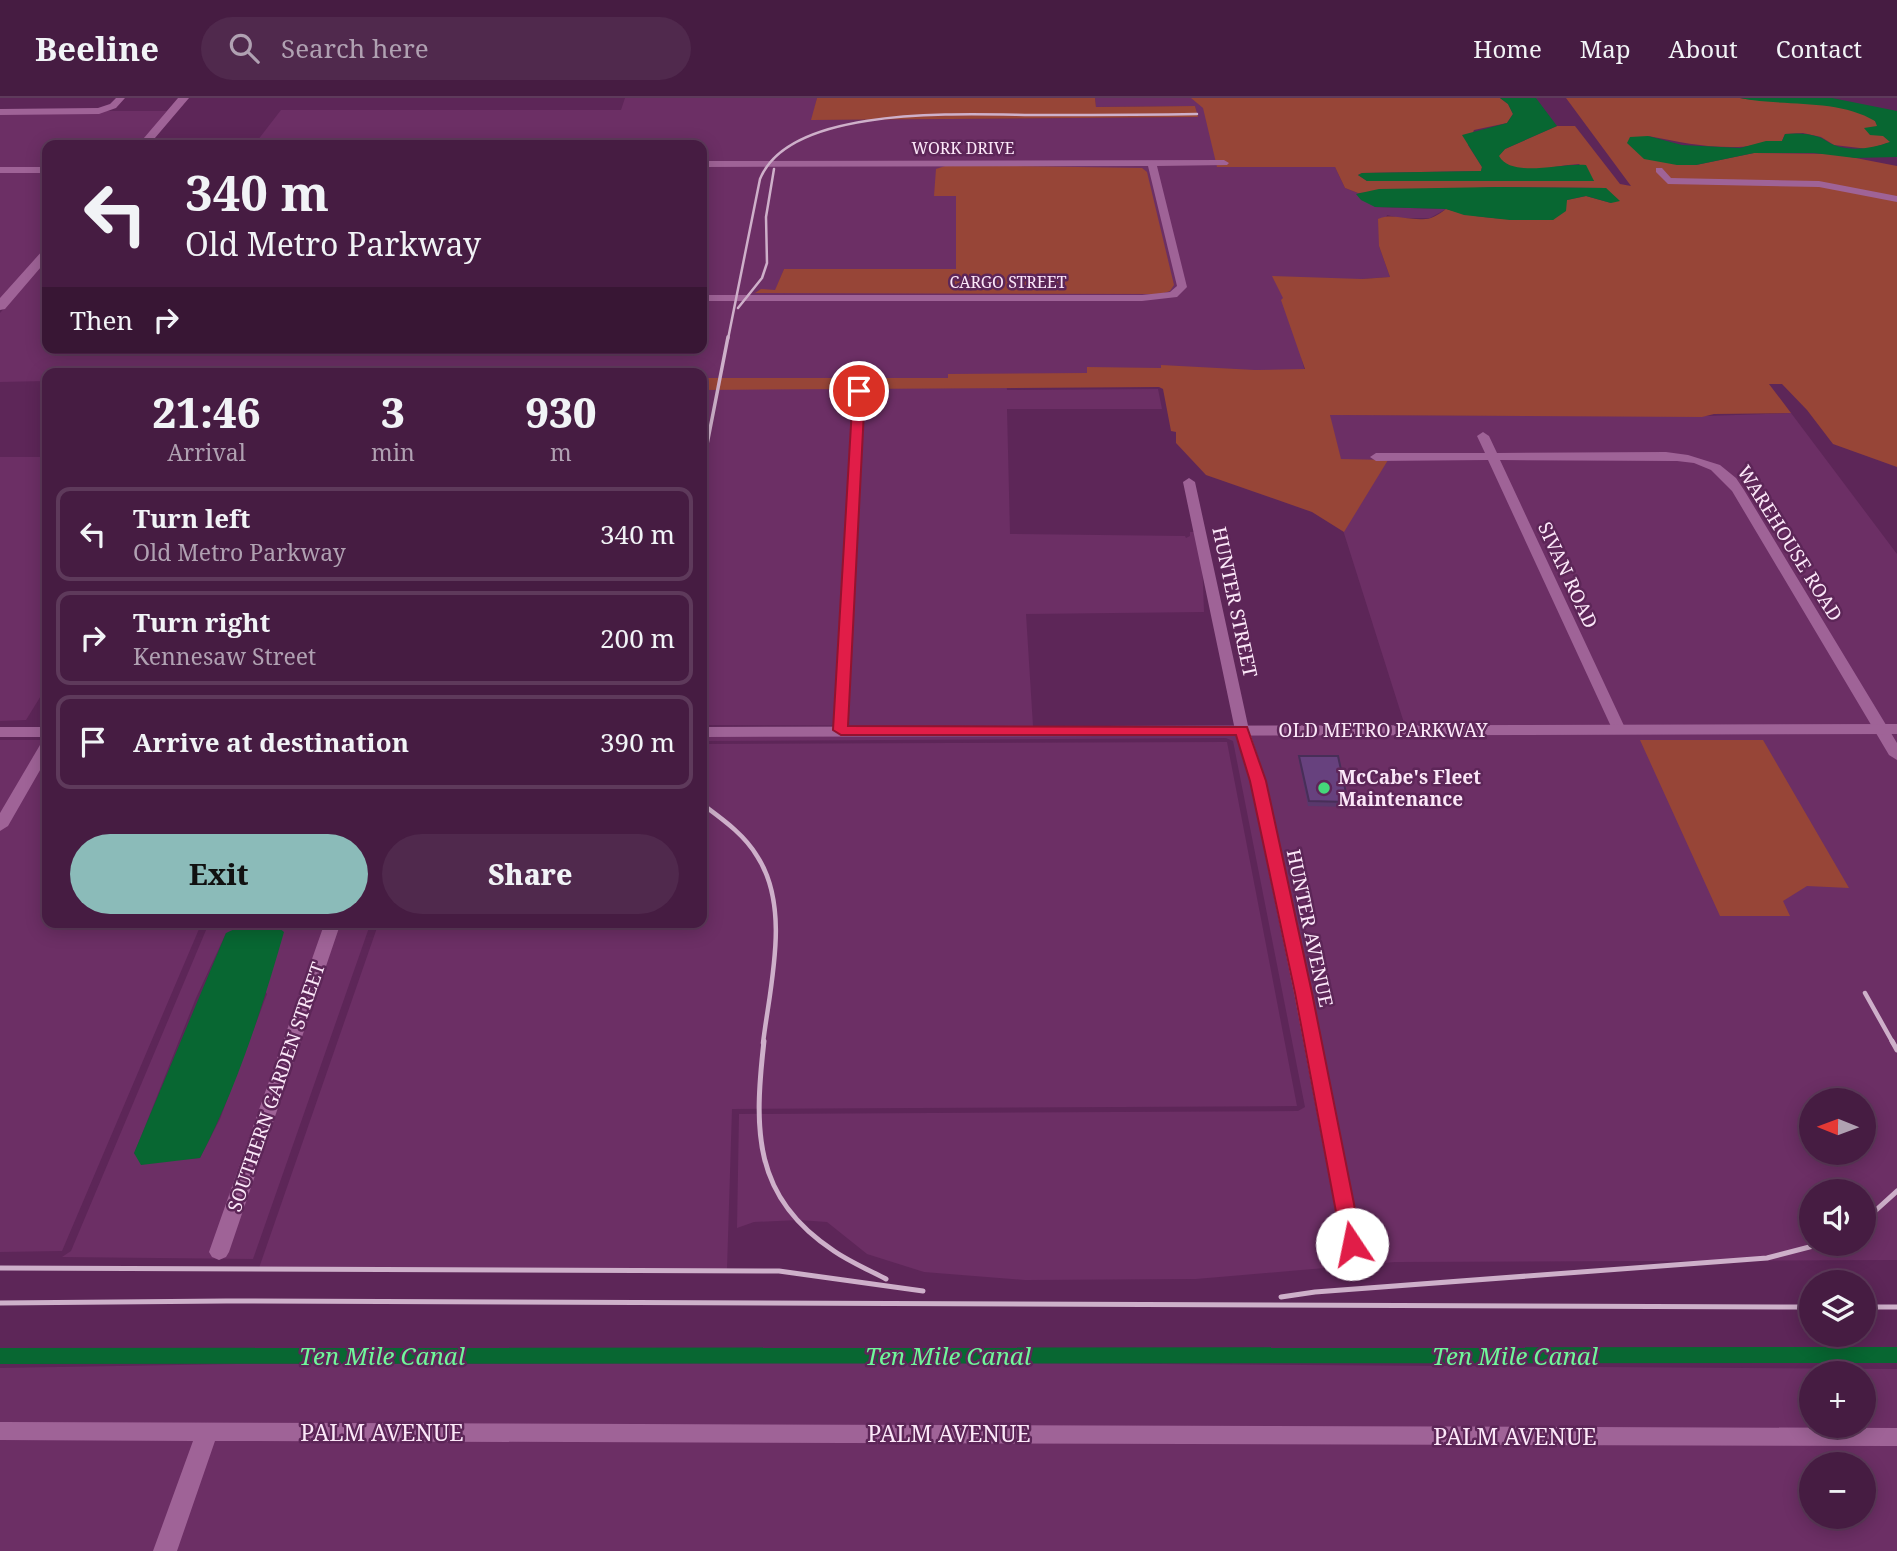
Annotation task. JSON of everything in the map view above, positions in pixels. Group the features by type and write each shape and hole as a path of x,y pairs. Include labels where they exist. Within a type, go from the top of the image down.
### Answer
{"street":[{"path":"2,109 99,111 114,106 121,98"},
{"path":"148,140 184,98"},
{"path":"155,132 169,125 199,98"},
{"name":"CARGO STREET","path":"707,298 1142,298 1173,295 1182,287 1152,163"},
{"name":"WORK DRIVE","path":"707,164 1224,163"},
{"path":"0,170 42,170"},
{"path":"1659,170 1668,181 1819,184 1897,199"},
{"path":"0,306 42,259"},
{"path":"841,730 859,391"},
{"name":"SIVAN ROAD","path":"1483,436 1619,730"},
{"name":"WAREHOUSE ROAD","path":"1376,457 1666,456 1695,459 1721,469 1730,477 1889,729 1897,755"},
{"name":"HUNTER STREET","path":"1189,482 1242,730"},
{"name":"OLD METRO PARKWAY","path":"707,732 1889,729"},
{"name":"HUNTER AVENUE","path":"1242,730 1258,781 1355,1260"},
{"path":"0,732 42,732"},
{"path":"0,825 42,754"},
{"name":"SOUTHERN GARDEN STREET","path":"219,1252 331,928"},
{"name":"PALM AVENUE","path":"0,1432 1897,1437"},
{"path":"165,1551 207,1432"}],"shaded area":[{"path":"625,98 817,98 812,120 1197,117 1195,106 1096,107 1095,98 1203,98 1223,167 1335,167 1345,188 1358,193 1375,207 1446,209 1430,218 1399,218 1387,215 1379,246 1390,277 1362,279 1301,356 1305,372 1006,375 1007,390 1158,389 1162,409 1007,409 1010,534 1186,538 1190,536 1190,532 1201,532 1204,612 1026,614 1033,726 707,725 707,368 42,368 42,381 0,382 0,313 42,265 42,354 707,354 707,140 258,140 281,110 621,110","holes":["995,166 998,167 948,290 775,291 784,269 956,269 956,195"]},
{"path":"817,98 1095,98 1096,107 1195,106 1198,117 811,120"},
{"path":"1191,98 1500,98 1508,104 1513,114 1507,123 1474,130 1468,145 1482,167 1481,171 1358,175 1367,181 1594,181 1579,164 1524,169 1505,163 1498,156 1505,149 1557,126 1575,126 1620,184 1631,186 1566,98 1740,98 1812,103 1865,114 1875,121 1891,142 1868,149 1834,145 1821,137 1803,133 1785,134 1782,141 1727,147 1648,136 1696,165 1754,153 1835,154 1897,166 1897,467 1833,444 1807,410 1782,384 1769,384 1791,413 1714,414 1702,417 1330,415 1341,459 1388,460 1344,532 1312,512 1206,475 1176,443 1176,432 1171,431 1163,389 1159,387 707,390 707,378 948,378 948,374 1087,373 1087,367 1161,368 1161,365 1255,370 1305,369 1281,300 1283,298 1272,276 1362,279 1390,277 1379,246 1378,219 1384,217 1424,219 1446,209 1486,217 1553,220 1567,200 1586,196 1611,203 1606,188 1498,187 1358,193 1345,188 1335,167 1217,167 1203,108"},
{"path":"1500,98 1536,98 1557,126 1505,149 1499,156 1505,163 1526,168 1586,165 1594,181 1367,181 1358,175 1481,171 1482,167 1462,135 1507,123 1513,114 1508,104"},
{"path":"1740,98 1832,98 1897,111 1897,157 1855,158 1814,153 1754,153 1696,165 1677,165 1644,159 1627,143 1630,137 1648,136 1682,145 1740,148 1766,141 1782,141 1785,134 1798,133 1855,149 1890,142 1883,136 1870,135 1864,128 1877,126 1875,121 1844,109"},
{"path":"0,111 167,111 143,140 42,140 42,254 0,300"},
{"path":"948,165 1142,168 1147,172 1174,285 1170,291 1161,294 755,293 761,289 775,290 784,269 956,269 956,196 934,196 936,169"},
{"path":"1606,188 1620,201 1611,203 1586,196 1567,200 1566,211 1553,220 1510,220 1464,215 1446,209 1375,207 1361,200 1356,194 1379,189"},
{"path":"1791,413 1897,554 1897,1260 1395,1262 1196,1279 1025,1280 924,1272 867,1254 827,1222 754,1222 737,1228 739,1114 1298,1111 1305,1107 1233,741 1226,738 707,741 707,736 1405,726 1343,530 1330,415 1707,416"},
{"path":"0,457 42,457 42,694 26,720 0,721"},
{"path":"0,740 42,740 42,928 199,928 62,1251 0,1252"},
{"path":"1640,740 1763,740 1849,888 1807,886 1783,901 1790,916 1720,916"},
{"path":"1227,742 1297,1106 732,1109 727,1269 259,1268 377,928 707,928 707,744"},
{"path":"207,928 369,928 253,1259 62,1257 71,1251","holes":["226,933 267,994 220,1119 200,1158 174,1160 134,1154 196,998"]},
{"path":"237,928 279,928 284,932 248,1047 200,1158 141,1165 134,1153 226,933"},
{"path":"1013,1363 1799,1368 1799,1438 1876,1438 1876,1369 1897,1369 1897,1551 0,1551 0,1368 236,1364"}],"building":[{"name":"McCabe's Fleet Maintenance","path":"1299,756 1338,756 1348,802 1309,801"}],"waterway":[{"name":"Ten Mile Canal","path":"0,1356 1897,1355"}],"railway":[{"path":"728,339 760,179 778,154 807,137 845,125 887,118 931,115 1197,114"},
{"path":"738,308 762,278 767,263 766,217 774,169"},
{"path":"707,444 728,337"},
{"path":"707,808 732,827 752,848 767,877 773,899 775,947 763,1043"},
{"path":"1865,993 1893,1043"},
{"path":"764,1041 759,1103 760,1132 764,1159 773,1184 787,1208 807,1230 840,1255 886,1279"},
{"path":"1892,1041 1897,1050"},
{"path":"1876,1210 1897,1191"},
{"path":"1281,1297 1315,1292 1767,1258 1799,1250"},
{"path":"0,1268 779,1271 923,1291"},
{"path":"0,1303 226,1301 1799,1307"},
{"path":"1876,1307 1897,1307"}],"place":[{"name":"McCabe's Fleet Maintenance","path":"1324,788"}],"route":[{"path":"859,391 841,730 1242,730 1258,781 1313,1041 1352,1244"}]}
